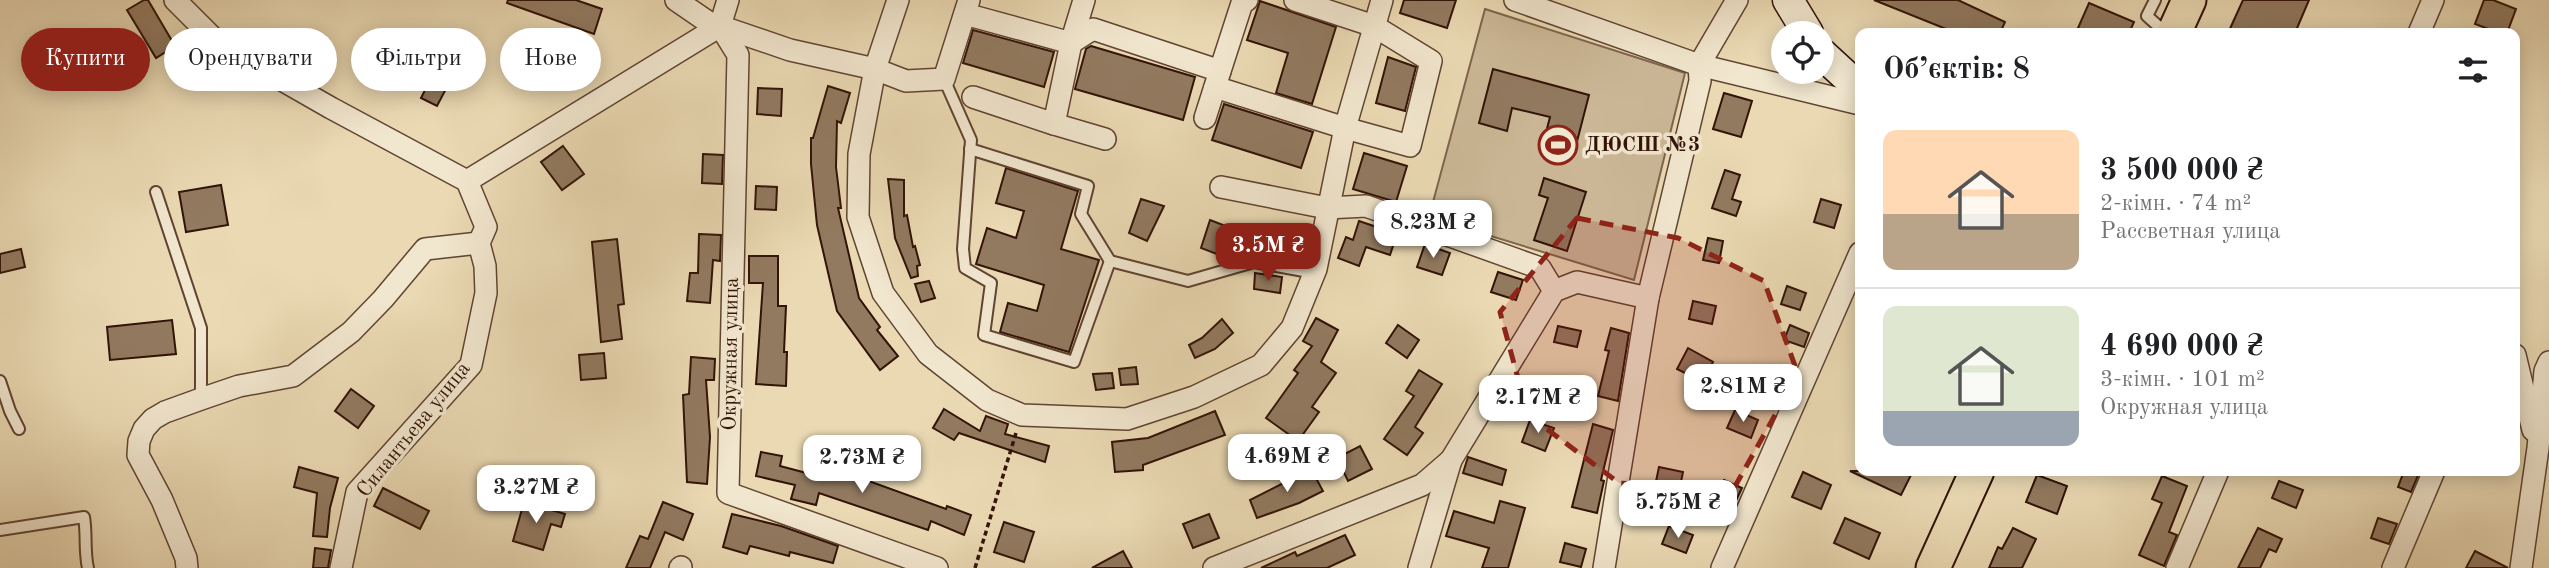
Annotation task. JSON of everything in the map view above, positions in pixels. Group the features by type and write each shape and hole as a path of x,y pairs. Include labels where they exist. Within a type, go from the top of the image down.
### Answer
{"main road":[{"path":"1788,0 1801,21"},
{"path":"2176,28 2189,0"},
{"path":"1834,66 1855,82"},
{"path":"1933,568 1975,476"}],"street":[{"path":"175,0 219,44 467,181 720,26 728,0"},
{"path":"676,0 708,22 790,50 875,69 906,81 944,79 967,7 1071,43"},
{"path":"898,0 875,69 859,154 858,217 883,293 928,354 987,400 1022,415 1127,419 1194,397 1261,365 1292,328 1316,269 1345,128 1382,0"},
{"path":"1054,124 1071,43 1084,0"},
{"path":"1071,43 1093,29 1345,128 1410,146 1431,61 1374,26 1295,0"},
{"path":"1515,0 1699,65 1855,103"},
{"path":"1604,568 1648,298 1700,81 1699,65 1737,0"},
{"path":"2421,28 2433,0"},
{"path":"1205,118 1240,1"},
{"name":"Окружная улица","path":"720,26 738,55 728,493 937,568"},
{"path":"973,97 1105,139"},
{"name":"Силантьева улица","path":"341,568 357,492 471,365 486,293 485,266 479,243 486,227 467,181"},
{"path":"1221,187 1327,208 1366,206 1541,268 1554,291"},
{"path":"189,565 162,500 138,455 139,441 144,429 153,419 165,412 239,386 293,376 351,332 425,249 479,243"},
{"path":"1722,568 1855,264"},
{"path":"1419,568 1451,460 1554,291 1577,282 1648,298"},
{"path":"2521,568 2538,447 2545,371 2549,362"},
{"path":"2520,375 2538,447 2549,471"},
{"path":"1214,568 1422,485 1451,460"},
{"path":"2177,568 2216,476"},
{"path":"2393,568 2432,476"}],"lane":[{"path":"2155,0 2147,16 2160,28"},
{"path":"944,79 971,140 963,249 965,268 991,283 984,335 1074,362 1110,261"},
{"path":"970,149 1088,186 1081,214 1110,261 1188,281 1254,262 1304,271 1316,269"},
{"path":"156,191 201,328 201,399"},
{"path":"0,381 19,429"},
{"path":"0,530 84,517 87,531 84,553 88,568"}],"path":[{"path":"975,568 1022,415"}],"highlighted area":[{"path":"1577,218 1678,238 1764,281 1798,374 1733,490 1619,483 1528,415 1500,312"}],"shaded area":[{"name":"ДЮСШ №3","path":"1485,9 1685,73 1634,280 1429,217"}],"building":[{"path":"148,0 164,28 164,53 156,58 150,48 150,28 138,28 127,10"},
{"path":"508,0 576,0 602,9 596,28 577,28 507,3"},
{"path":"1404,0 1456,0 1447,28 1400,13"},
{"path":"1874,0 1958,0 2005,22 2002,28 1944,28"},
{"path":"2243,0 2309,0 2297,28 2230,28"},
{"path":"2484,0 2493,0 2516,9 2509,28 2486,28 2475,24"},
{"path":"1260,1 1336,27 1312,104 1276,93 1288,53 1247,40"},
{"path":"2089,3 2134,22 2131,28 2078,28"},
{"path":"973,30 1054,52 1044,87 963,63"},
{"path":"1091,46 1195,77 1183,120 1075,89 1086,49"},
{"path":"1388,57 1416,67 1405,111 1376,103"},
{"path":"1493,69 1589,95 1574,153 1543,144 1550,117 1512,108 1507,131 1479,123"},
{"path":"828,86 850,93 841,123 837,121 836,167 841,208 838,208 859,298 880,327 877,330 898,356 880,370 837,311 817,225 811,138"},
{"path":"758,88 782,89 781,116 757,114"},
{"path":"424,91 445,91 437,106 421,98"},
{"path":"1724,93 1752,101 1741,137 1713,129"},
{"path":"1224,104 1313,132 1301,168 1212,140"},
{"path":"563,146 584,174 562,190 541,162"},
{"path":"1364,153 1407,166 1396,202 1353,189"},
{"path":"703,154 723,155 722,184 702,183"},
{"path":"1006,168 1078,191 1061,249 1099,260 1069,352 1000,332 1008,303 1037,311 1044,285 976,264 987,228 1016,238 1024,211 996,203"},
{"path":"1725,170 1740,175 1732,199 1741,202 1736,216 1712,208"},
{"path":"1544,178 1586,192 1567,251 1534,240 1548,198 1539,195"},
{"path":"888,179 904,180 904,216 907,215 913,247 915,246 920,265 917,266 918,276 911,278 895,238"},
{"path":"221,185 228,225 186,232 179,192"},
{"path":"756,186 777,187 776,210 755,209"},
{"path":"1141,199 1164,206 1147,241 1129,233"},
{"path":"1821,199 1841,205 1834,228 1814,222"},
{"path":"1210,220 1231,228 1222,256 1201,248"},
{"path":"1359,221 1397,234 1390,255 1366,247 1359,266 1338,258 1346,237 1353,240"},
{"path":"699,234 721,235 720,261 713,260 710,303 687,301 690,273 698,273"},
{"path":"1708,238 1723,241 1719,263 1703,260"},
{"path":"617,239 624,304 618,305 622,339 601,342 592,242"},
{"path":"1425,244 1450,253 1442,275 1417,267"},
{"path":"21,249 25,267 0,273 0,254"},
{"path":"749,256 778,256 778,306 786,306 786,386 756,384 763,283 749,283"},
{"path":"1498,272 1523,280 1516,300 1491,292"},
{"path":"1255,273 1282,277 1280,293 1254,289"},
{"path":"929,281 935,298 921,302 915,284"},
{"path":"1787,286 1806,293 1800,310 1781,304"},
{"path":"1693,301 1716,306 1712,324 1689,319"},
{"path":"1316,318 1338,330 1321,362 1336,373 1312,407 1319,412 1298,441 1266,418 1298,373 1294,370 1312,346 1303,341"},
{"path":"1222,319 1233,333 1215,349 1195,358 1189,345 1202,338"},
{"path":"172,320 176,354 110,360 107,327"},
{"path":"1398,325 1419,340 1407,358 1386,343"},
{"path":"1790,325 1809,333 1804,347 1784,340"},
{"path":"1558,326 1581,331 1577,347 1554,342"},
{"path":"1611,328 1629,333 1618,401 1598,396 1609,351 1605,350"},
{"path":"1688,348 1713,362 1703,382 1677,369"},
{"path":"604,353 606,378 581,380 579,355"},
{"path":"691,357 715,359 714,380 706,380 710,437 707,484 687,482 683,395 689,394"},
{"path":"1136,367 1138,384 1121,385 1119,369"},
{"path":"1419,370 1442,384 1415,427 1423,433 1407,455 1384,439 1414,396 1406,391"},
{"path":"1112,373 1114,388 1096,390 1093,374"},
{"path":"351,389 374,406 358,428 335,411"},
{"path":"944,409 980,431 986,416 1008,424 1005,434 1049,446 1045,462 959,433 954,440 933,428"},
{"path":"1735,410 1758,420 1751,438 1727,428"},
{"path":"1215,411 1225,435 1143,465 1143,470 1115,472 1112,442 1148,438"},
{"path":"1530,420 1554,428 1545,451 1522,442"},
{"path":"1593,424 1613,430 1601,480 1604,481 1597,513 1572,507"},
{"path":"1360,446 1372,469 1348,481 1337,458"},
{"path":"761,452 782,456 780,466 833,480 836,467 946,509 947,506 971,515 964,535 931,521 928,530 819,493 816,505 791,499 795,485 756,476"},
{"path":"1468,457 1506,470 1502,485 1463,473"},
{"path":"299,467 338,478 330,508 327,537 313,536 317,493 294,487"},
{"path":"1659,467 1683,472 1678,496 1654,491"},
{"path":"1311,469 1323,491 1257,518 1250,500"},
{"path":"1803,472 1831,485 1821,509 1792,497"},
{"path":"1861,476 1910,476 1901,495"},
{"path":"2037,476 2067,486 2057,514 2026,502"},
{"path":"2162,476 2187,486 2169,532 2177,535 2164,566 2139,555 2162,503 2152,499"},
{"path":"2402,476 2418,476 2411,492 2398,487"},
{"path":"1724,480 1742,488 1733,507 1715,499"},
{"path":"2279,481 2303,490 2296,508 2272,498"},
{"path":"383,488 429,511 420,529 374,506"},
{"path":"1500,501 1525,508 1508,568 1482,568 1489,548 1446,536 1454,511 1494,523"},
{"path":"524,502 565,514 561,527 551,524 543,550 513,541"},
{"path":"663,502 693,514 683,540 665,532 650,568 626,568 640,536 648,539"},
{"path":"732,514 781,526 838,546 833,563 790,552 789,556 750,546 747,554 723,547"},
{"path":"1209,514 1219,538 1193,548 1183,524"},
{"path":"1845,518 1880,533 1869,559 1834,543"},
{"path":"2378,518 2397,524 2389,544 2371,538"},
{"path":"1004,522 1034,532 1024,562 994,552"},
{"path":"1669,526 1693,535 1686,553 1662,544"},
{"path":"2013,528 2036,539 2022,568 1989,568 1998,547 2002,549"},
{"path":"2258,528 2282,539 2276,552 2269,549 2260,568 2238,568"},
{"path":"1345,535 1355,555 1327,568 1261,568 1295,552 1297,556"},
{"path":"1565,543 1586,549 1581,567 1560,562"},
{"path":"315,548 331,550 328,568 313,568"},
{"path":"1123,551 1132,568 1092,568"},
{"path":"2475,551 2508,568 2466,568"}],"place":[{"name":"ДЮСШ №3","path":"1558,145"}]}
